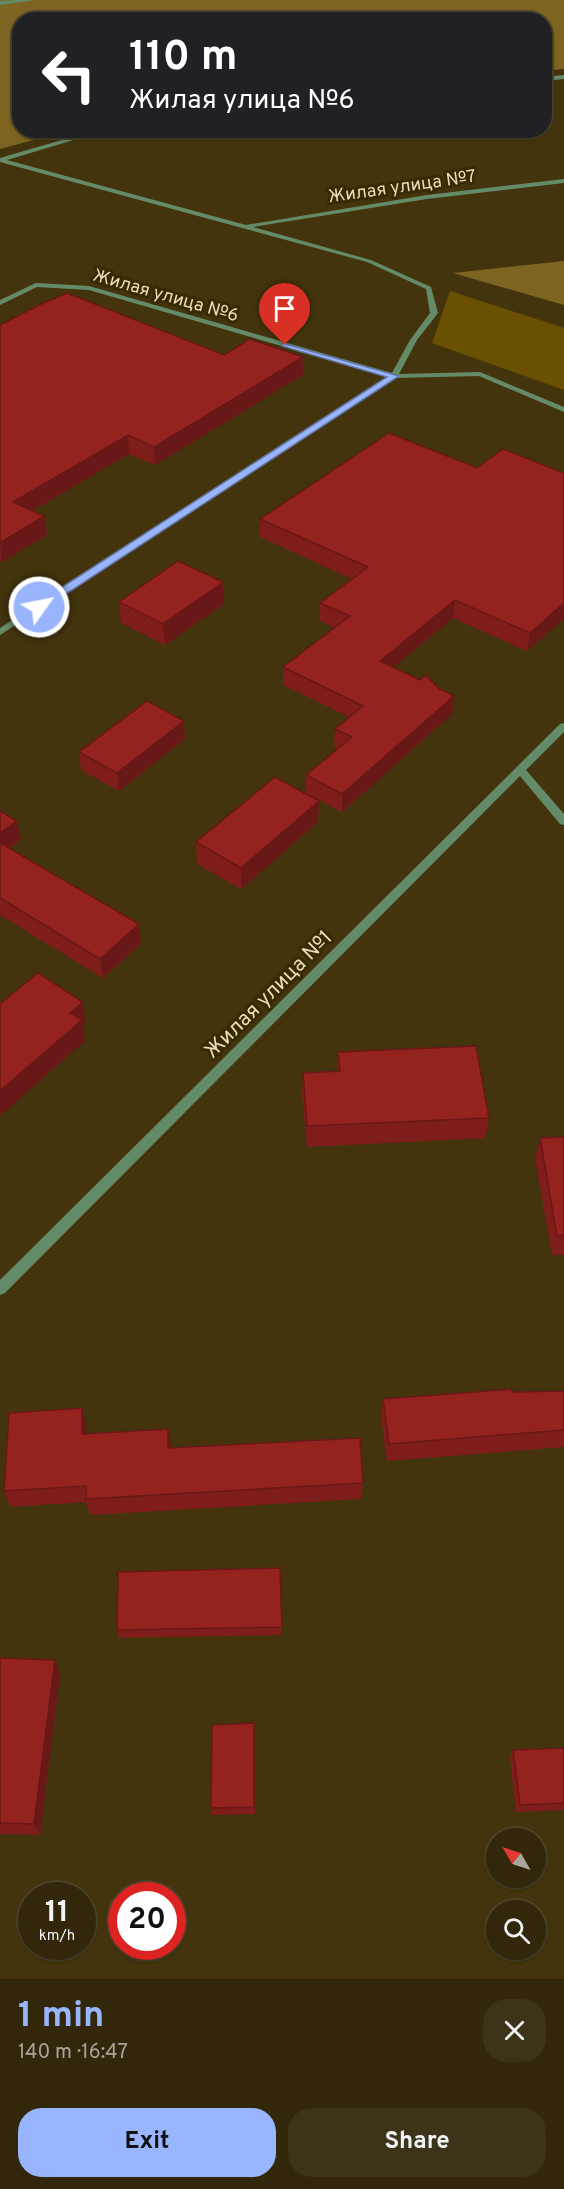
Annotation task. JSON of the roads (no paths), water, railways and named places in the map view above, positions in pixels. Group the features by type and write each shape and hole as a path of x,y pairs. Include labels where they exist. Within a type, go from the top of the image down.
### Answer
{"lane":[{"path":"0,3 34,0"},
{"path":"0,160 76,138"},
{"path":"0,160 369,261 429,288 434,313 414,340 394,376 0,632"},
{"name":"Жилая улица №7","path":"245,227 428,196 564,181"},
{"name":"Жилая улица №6","path":"0,303 36,285 89,288 394,376"},
{"path":"394,376 480,374 564,410"},
{"name":"Жилая улица №1","path":"0,1289 564,726"},
{"path":"520,770 564,821"}]}
